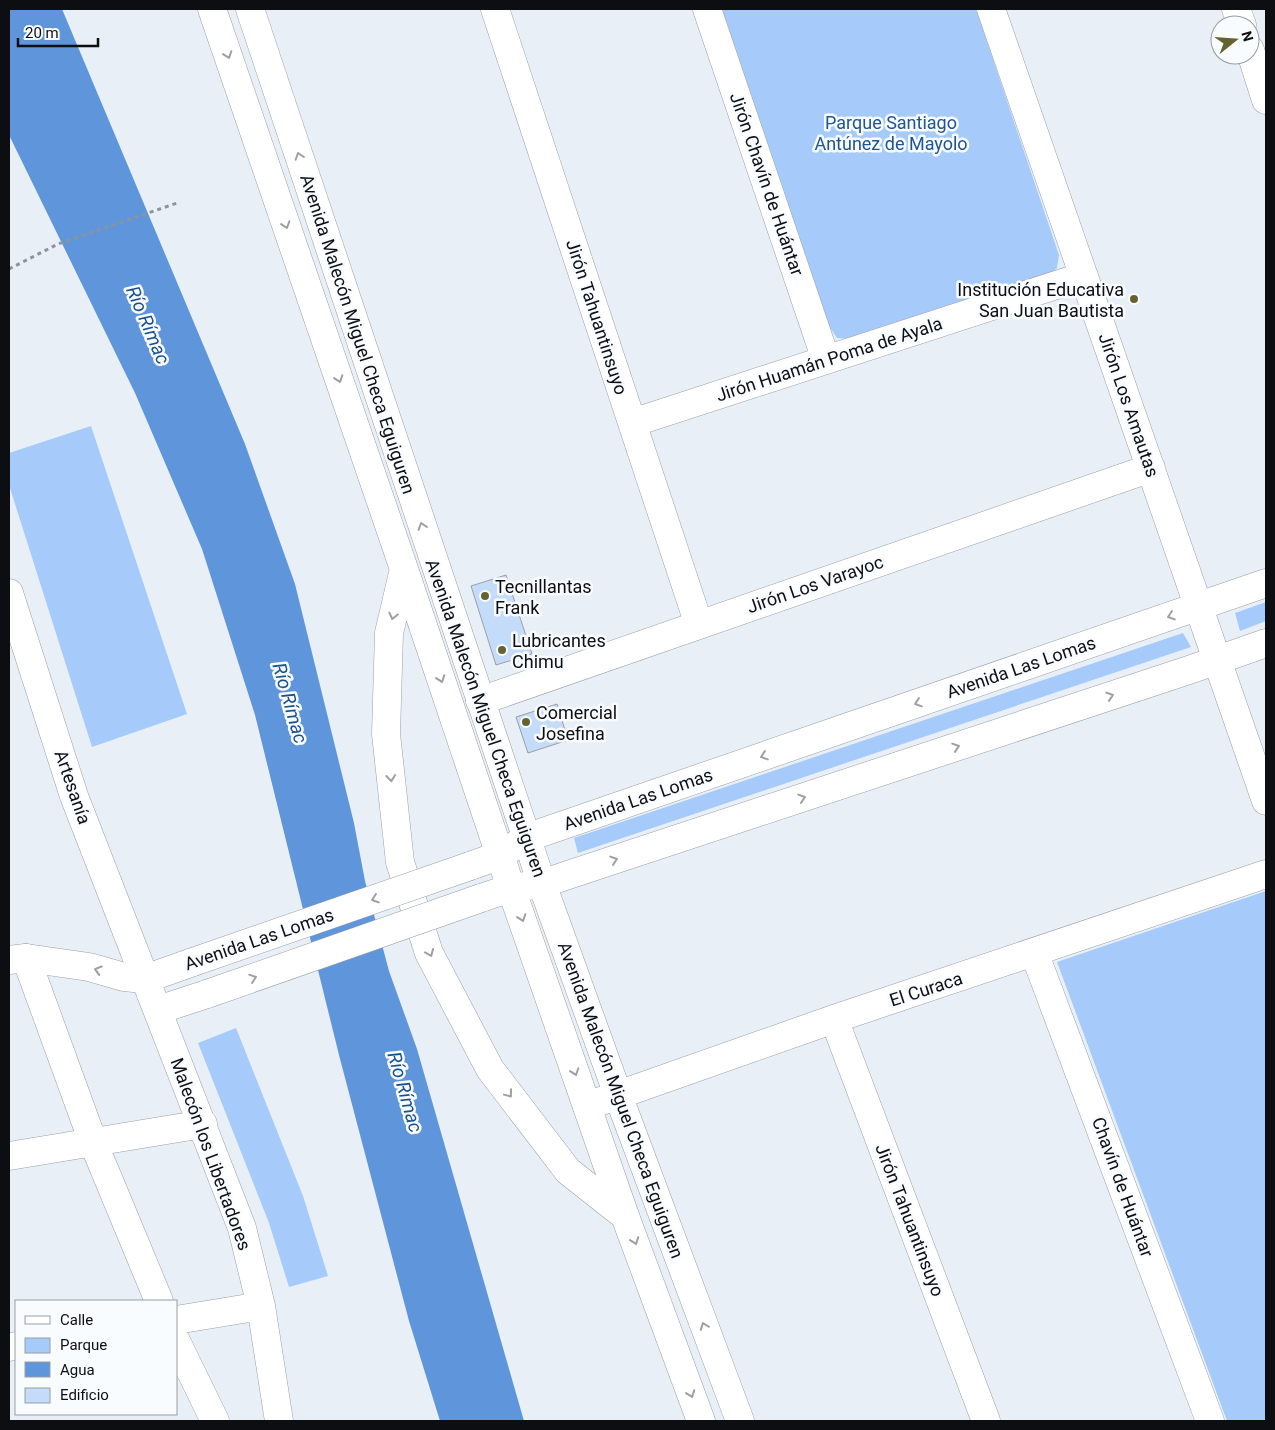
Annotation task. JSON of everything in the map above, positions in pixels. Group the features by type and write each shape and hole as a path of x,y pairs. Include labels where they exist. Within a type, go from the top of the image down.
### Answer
{"street":[{"name":"Avenida Malecón Miguel Checa Eguiguren","path":"212,9 511,888 625,1216 701,1421"},
{"name":"Avenida Malecón Miguel Checa Eguiguren","path":"250,9 526,838 618,1095 740,1421"},
{"name":"Jirón Tahuantinsuyo","path":"495,9 699,625"},
{"name":"Jirón Chavín de Huántar","path":"707,9 826,360"},
{"name":"Jirón Los Amautas","path":"991,9 1266,802"},
{"path":"1255,65 1266,100"},
{"name":"Jirón Huamán Poma de Ayala","path":"632,423 1084,276"},
{"name":"Jirón Los Varayoc","path":"480,701 1151,468"},
{"path":"404,569 389,632 386,734 400,862 429,953 490,1069 568,1171 625,1216"},
{"name":"Avenida Las Lomas","path":"17,959 89,967 124,978 146,979 501,855 526,838 1266,582"},
{"name":"Artesanía","path":"9,593 74,796 146,979"},
{"name":"Avenida Las Lomas","path":"158,1010 511,888 542,884 1266,643"},
{"name":"El Curaca","path":"587,1106 834,1019 1266,874"},
{"name":"Chavín de Huántar","path":"1034,952 1210,1421"},
{"path":"17,959 159,1300"},
{"name":"Malecón los Libertadores","path":"146,979 242,1228 261,1306 278,1421"},
{"name":"Jirón Tahuantinsuyo","path":"834,1019 986,1421"},
{"path":"9,1156 202,1124"},
{"path":"178,1320 261,1306"},
{"path":"178,1345 215,1421"}],"path":[{"path":"9,269 58,244 180,202"}],"green space":[{"name":"Parque Santiago Antúnez de Mayolo","path":"722,9 976,9 1059,255 1057,268 1049,276 850,339 837,338 829,326"},
{"path":"91,426 187,714 92,747 9,485 9,453"},
{"path":"1266,602 1266,621 1240,631 1235,613"},
{"path":"1183,633 1191,647 578,853 574,838"},
{"path":"1266,891 1266,1421 1227,1421 1057,962"},
{"path":"236,1028 303,1196 328,1276 289,1287 269,1223 198,1043"}],"water":[{"name":"Río Rímac","path":"9,9 62,9 245,444 295,584 354,823 365,881 389,971 417,1049 524,1421 440,1421 409,1321 339,1055 255,715 202,549 135,393 9,135"}],"building":[{"path":"506,575 532,654 496,665 471,586"},
{"path":"557,704 568,740 528,753 516,717"}],"place":[{"name":"Institución Educativa San Juan Bautista","path":"1134,299"},
{"name":"Tecnillantas Frank","path":"485,596"},
{"name":"Lubricantes Chimu","path":"502,650"},
{"name":"Comercial Josefina","path":"526,722"}]}
